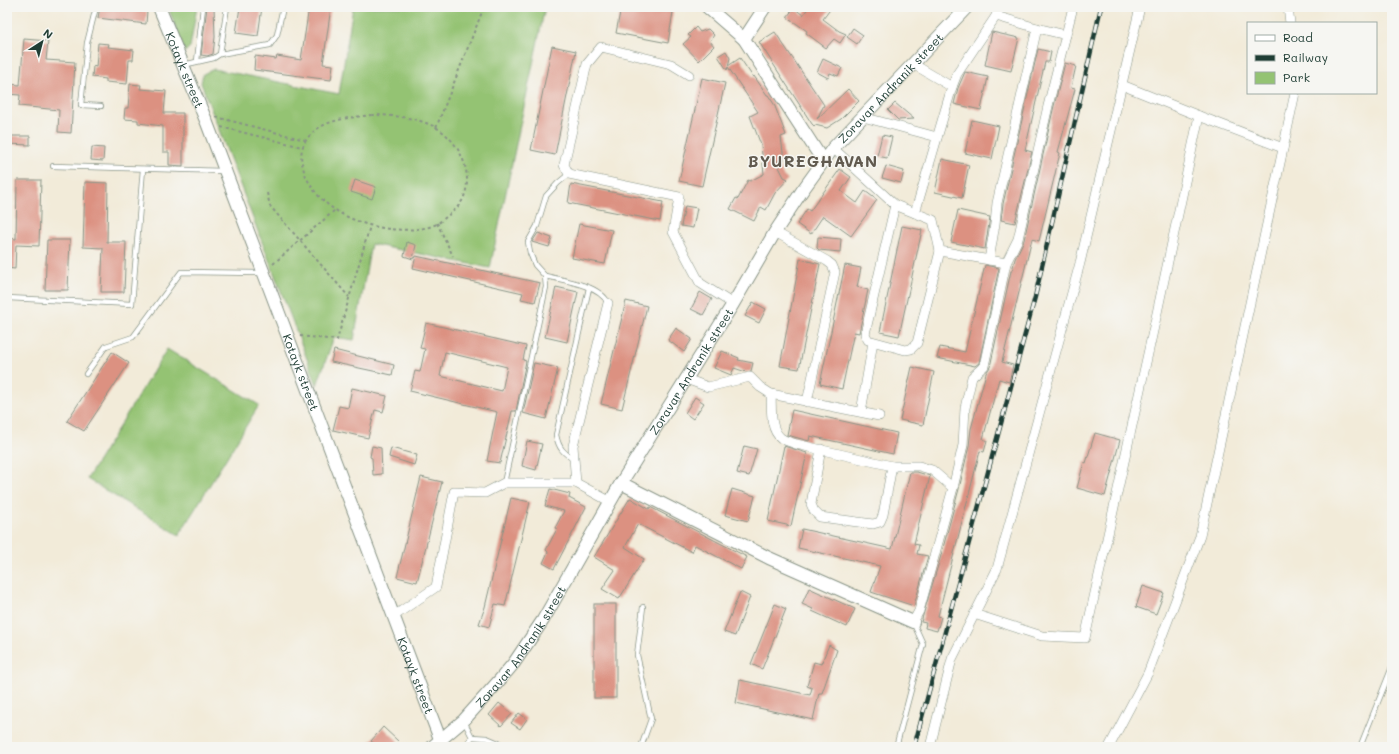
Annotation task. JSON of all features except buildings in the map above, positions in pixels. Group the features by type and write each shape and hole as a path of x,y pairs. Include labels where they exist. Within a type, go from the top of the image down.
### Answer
{"street":[{"name":"Kotayk street","path":"159,7 182,66 205,118 394,616 436,743"},
{"path":"707,7 744,39 823,161"},
{"path":"744,39 765,7"},
{"name":"Zoravar Andranik street","path":"436,743 464,720 498,682 514,662 543,620 610,502 733,304 775,232 823,161 833,148 966,7"},
{"path":"915,213 957,74 996,16 999,7"},
{"path":"622,483 769,558 913,622 919,611 964,445 965,408 972,377 984,366 1006,263 1018,239 1048,106 1073,7"},
{"path":"930,747 952,659 997,569 1080,264 1140,7"},
{"path":"1288,7 1290,22"},
{"path":"996,16 1066,35"},
{"path":"989,260 995,224 996,203 1037,28"},
{"path":"688,75 672,64 601,47 587,64 564,165 569,174 679,197 673,232 700,283 733,304"},
{"path":"913,64 952,87"},
{"path":"1122,85 1283,148"},
{"path":"1109,747 1148,673 1200,536 1295,94"},
{"path":"974,614 1042,636 1086,638 1157,313 1198,116"},
{"path":"863,117 937,137"},
{"path":"833,148 895,205 934,220 940,252 916,343 911,349 905,350 873,342 868,340 865,334 895,205"},
{"path":"775,232 827,261 832,265 835,272 808,402"},
{"path":"940,252 1006,263"},
{"path":"576,483 573,446 608,303"},
{"path":"861,412 873,342"},
{"path":"686,379 708,387 750,377 760,387 771,394 879,416"},
{"path":"771,394 774,428 782,439 892,466 919,466 932,470 953,488"},
{"path":"821,449 811,504 814,511 820,517 873,524 880,522 883,515 892,466"},
{"path":"394,616 436,587 454,492 485,493 504,483 576,483 610,502"}],"lane":[{"path":"96,7 87,43 81,105 101,106"},
{"path":"197,61 202,7"},
{"path":"220,54 227,7"},
{"path":"182,66 197,61 214,58 220,54 270,45 277,35 283,7"},
{"path":"53,166 225,171"},
{"path":"7,298 132,304 143,169"},
{"path":"569,174 546,196 537,226 528,242 530,253 535,265 545,276 571,282 599,292 605,297 608,303"},
{"path":"86,374 106,346 133,337 181,272 264,273"},
{"path":"504,483 546,287 545,276"},
{"path":"574,460 558,446 556,435 589,288"},
{"path":"640,747 651,719 638,655 643,607"},
{"path":"896,747 923,644 913,622"},
{"path":"1360,747 1392,667"},
{"path":"464,720 472,737"},
{"path":"465,747 472,737"},
{"path":"472,737 487,738 508,747"}],"path":[{"path":"436,128 484,7"},
{"path":"388,115 408,118 426,124 443,132 453,142 466,169 467,181 462,202 454,211 431,226 401,230 370,226 335,210 320,198 309,183 303,168 301,157 302,147 306,140 317,129 331,123 355,117 388,115"},
{"path":"205,118 306,140"},
{"path":"205,118 302,147"},
{"path":"268,193 270,206 349,296"},
{"path":"264,273 335,210"},
{"path":"437,223 453,256"},
{"path":"287,335 337,340 370,226"}],"green space":[{"path":"168,7 197,7 190,47 185,52"},
{"path":"353,7 545,7 490,268 371,244 354,340 334,337 317,385 201,83 203,74 214,69 339,94"},
{"path":"167,349 259,405 179,535 87,479"}],"railway":[{"path":"914,747 1035,297 1101,7"}],"district":[{"name":"BYUREGHAVAN","path":"813,160"}]}
